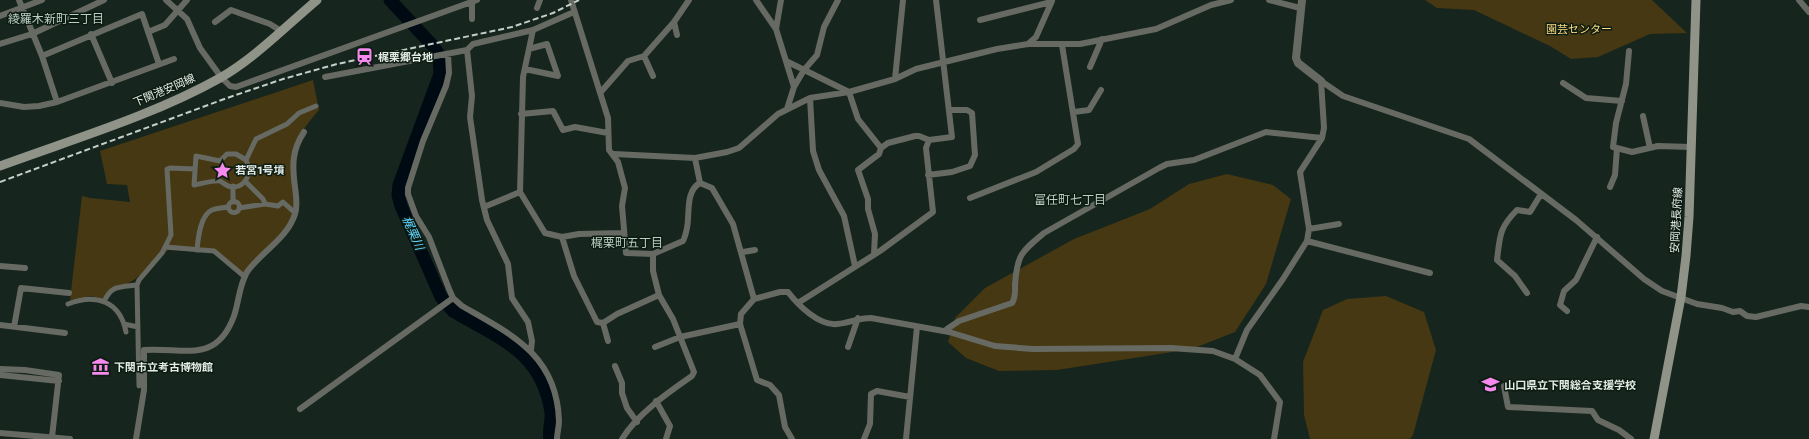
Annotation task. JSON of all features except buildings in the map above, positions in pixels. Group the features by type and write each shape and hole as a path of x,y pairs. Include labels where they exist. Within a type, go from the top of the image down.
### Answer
{"main road":[{"name":"下関港安岡線","path":"0,166 149,110 221,77 281,31 317,0"},
{"name":"安岡港長府線","path":"1654,439 1681,297 1688,225 1696,0"}],"street":[{"path":"20,0 32,34 42,56 57,102"},
{"path":"0,16 23,9 42,0"},
{"path":"0,44 32,34 104,0"},
{"path":"166,0 178,9 187,19 200,48 221,77 230,86 236,87 474,1 472,19"},
{"path":"148,32 165,25 186,0"},
{"path":"537,8 540,0"},
{"path":"571,0 608,118 609,150 614,154 618,162 625,188 622,206 623,233 626,253 653,254 683,241 688,228 689,200 695,185 700,183 712,188 733,224 743,252 754,299"},
{"path":"600,93 628,61 644,56 674,22 690,0"},
{"path":"756,0 776,29 794,87"},
{"path":"776,29 781,0"},
{"path":"787,109 794,87 804,70 816,55 824,27 838,0"},
{"path":"895,79 903,0"},
{"path":"874,254 875,234 868,209 868,199 858,170 879,154 881,148 888,143 915,136 929,140 952,137 951,110 943,63 936,0"},
{"path":"614,154 695,158 728,152 739,148 778,114 810,98 849,92 895,79 916,70 997,49 1028,44 1080,44 1156,29 1211,5 1231,0"},
{"path":"1269,0 1301,4 1296,58 1298,63 1321,81 1343,96 1469,139 1597,237 1644,279 1662,291 1697,304 1722,308 1733,312 1740,311 1748,316 1756,317 1801,306 1809,306"},
{"path":"1799,0 1809,12"},
{"path":"1028,44 1036,37 1052,1"},
{"path":"980,20 1052,1"},
{"path":"215,22 231,10 270,24 281,31"},
{"path":"326,77 467,50 473,44 533,30 574,12"},
{"path":"42,56 91,34 142,14 159,64"},
{"path":"674,22 677,34"},
{"path":"533,30 525,69 520,192 545,233 562,237 579,234 623,233"},
{"path":"91,34 112,83"},
{"path":"1090,67 1102,39"},
{"path":"525,69 558,76 547,44 529,49"},
{"path":"970,198 1036,172 1074,149 1078,144 1062,45"},
{"path":"467,50 472,96 471,123 484,206 487,220 508,264 512,298 528,322 532,341 531,350"},
{"path":"1629,51 1626,84 1616,124 1613,147 1632,152 1658,146 1691,147"},
{"path":"447,54 449,73 446,86 423,141 408,188 408,194 416,216 429,237 452,299 510,335 531,350 542,365 553,390 559,422 557,439"},
{"path":"644,56 653,76"},
{"path":"0,103 39,106 57,102 174,59"},
{"path":"786,61 849,92 858,119 881,148"},
{"path":"1235,359 1247,330 1283,279 1307,241 1309,229 1300,172 1322,138 1324,128 1321,81"},
{"path":"1563,83 1586,98 1622,101"},
{"path":"1074,112 1089,110 1101,90"},
{"path":"810,98 813,151 819,170 844,216 855,266"},
{"path":"246,160 254,142 258,138 287,124 299,113 316,106"},
{"path":"928,175 952,172 970,166 975,155 972,113 967,110 951,110"},
{"path":"522,114 553,111 563,130 575,127 608,133"},
{"path":"1643,116 1650,148"},
{"path":"136,439 144,390 144,350 198,351 217,341 226,330 234,316 245,277 254,264 280,237 295,214 297,198 293,160 297,143 304,132"},
{"path":"949,332 947,329 959,321 1012,303 1015,294 1018,261 1024,251 1044,233 1159,168 1167,164 1194,160 1266,132 1322,138"},
{"path":"798,303 849,272 855,266 933,212 926,148 929,140"},
{"path":"1610,187 1615,175 1617,148"},
{"path":"236,154 246,160 250,169 245,181 240,185 228,186 220,181 194,185 196,156 220,161 224,156 236,154"},
{"path":"695,158 700,183"},
{"path":"139,386 137,285 166,248 171,235 172,226 167,169 195,169"},
{"path":"245,181 263,199 265,204"},
{"path":"234,186 234,202"},
{"path":"484,206 520,192"},
{"path":"1526,294 1515,276 1497,260 1500,234 1505,222 1517,210 1530,212 1541,194"},
{"path":"197,250 201,227 208,212 215,209 228,207 234,202"},
{"path":"234,202 238,204 239,208"},
{"path":"228,207 232,213 237,212 239,208 265,204 278,206 283,202 295,214"},
{"path":"1309,229 1339,224"},
{"path":"562,237 574,276 597,322 603,323 617,314 659,295"},
{"path":"1567,311 1560,305 1564,291 1576,280 1597,237"},
{"path":"1307,241 1430,273"},
{"path":"166,248 217,252 245,277"},
{"path":"743,252 755,250"},
{"path":"622,439 656,401 692,376 694,372 673,319 659,295 653,271 653,254"},
{"path":"0,266 25,268"},
{"path":"104,302 111,290 137,285"},
{"path":"14,327 21,288 69,293"},
{"path":"792,439 785,427 779,395 770,385 757,380 740,324 741,314 754,299 780,292 788,292 814,317 836,324 858,318 871,318 949,332 995,346 1033,349 1201,349 1213,351 1235,359 1260,375 1280,402 1274,439"},
{"path":"68,304 86,298 104,302 116,310 124,324 126,332"},
{"path":"300,410 452,299"},
{"path":"848,347 858,318"},
{"path":"603,323 608,341"},
{"path":"124,324 138,327"},
{"path":"655,347 680,337 740,324"},
{"path":"0,326 64,333"},
{"path":"906,439 917,327"},
{"path":"615,366 622,383 622,394 627,408 637,422"},
{"path":"0,369 25,370 59,378"},
{"path":"0,375 59,378"},
{"path":"52,437 59,378"},
{"path":"1504,386 1508,407 1592,411 1598,420 1619,430 1631,439"},
{"path":"864,439 870,424 871,394 877,391 910,396"},
{"path":"656,401 670,426 666,439"},
{"path":"0,433 70,439"}],"green space":[{"name":"園芸センター","path":"1425,0 1652,0 1687,33 1650,34 1598,57 1571,59 1550,46 1474,10 1437,8"},
{"path":"313,80 319,110 302,132 294,148 291,165 295,196 294,209 286,226 264,254 242,277 214,252 168,250 143,279 139,276 127,284 111,289 108,291 104,299 91,296 70,300 82,196 130,202 127,185 107,184 100,151"},
{"path":"1227,174 1273,185 1291,199 1266,284 1235,332 1192,349 1057,370 999,371 966,358 948,342 955,318 985,288 1074,239 1150,209 1189,184"},
{"path":"1386,296 1424,312 1436,350 1413,435 1410,439 1310,439 1304,415 1303,362 1323,310 1347,299"}],"waterway":[{"name":"梶栗川","path":"390,0 434,47 439,55 440,74 399,185 398,195 401,206 441,297 453,311 502,339 516,349 528,360 538,374 546,391 551,412 549,432 550,439"}],"railway":[{"path":"0,182 227,98 283,79 337,64 512,27 553,13 579,0"}],"place":[{"name":"梶栗郷台地","path":"365,57"},
{"name":"若宮1号墳","path":"222,170"},
{"name":"下関市立考古博物館","path":"101,367"},
{"name":"山口県立下関総合支援学校","path":"1491,385"}],"district":[{"name":"綾羅木新町三丁目","path":"56,19"},
{"name":"富任町七丁目","path":"1070,200"},
{"name":"梶栗町五丁目","path":"627,243"}]}
